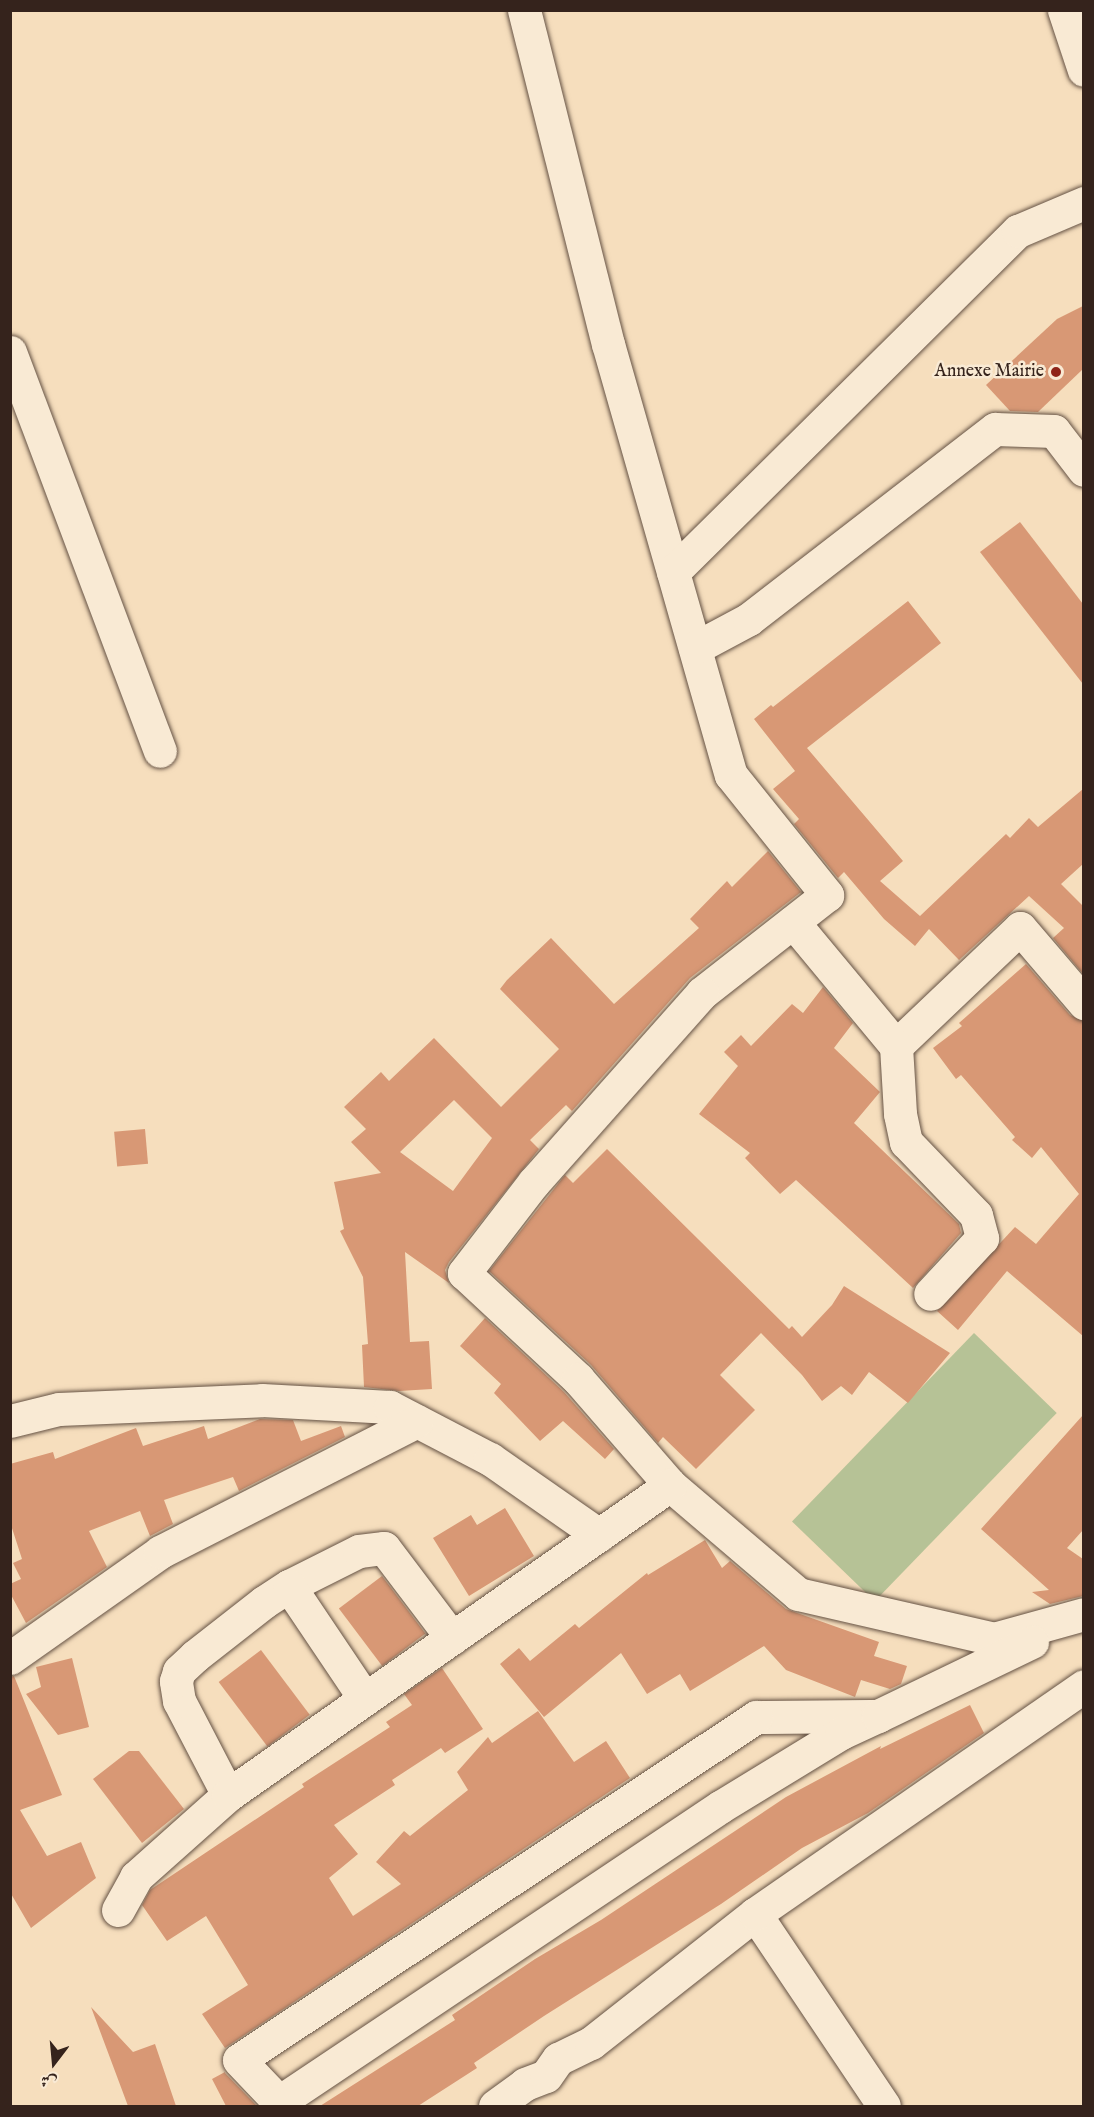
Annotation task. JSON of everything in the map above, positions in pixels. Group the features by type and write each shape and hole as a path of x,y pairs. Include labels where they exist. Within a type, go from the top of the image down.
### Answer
{"street":[{"path":"524,10 608,344 731,774 827,895 702,993 534,1182 464,1273 578,1378 670,1485 798,1594 994,1639 1083,1616"},
{"path":"1064,10 1083,70"},
{"path":"673,572 1018,231 1083,203"},
{"path":"10,352 160,751"},
{"path":"695,648 749,620 995,429 1054,431 1083,470"},
{"path":"793,922 896,1046 900,1114 906,1142 976,1215 982,1238 930,1294"},
{"path":"896,1046 1020,928 1083,1003"},
{"path":"10,1421 59,1409 262,1400 390,1407 490,1459 599,1535"},
{"path":"10,1658 160,1552 417,1421"},
{"path":"118,1910 136,1877 228,1795 670,1485"},
{"path":"228,1795 179,1701 176,1681 179,1671 264,1602 289,1586 359,1551 384,1548 452,1638"},
{"path":"289,1586 365,1699"},
{"path":"878,1716 756,1717 239,2060 281,2104 720,1807 841,1734 878,1716 1083,1616"},
{"path":"495,2106 525,2084 546,2076 558,2059 591,2043 755,1914 1083,1686"},
{"path":"755,1914 884,2106"}],"green space":[{"path":"974,1333 1057,1413 875,1601 792,1521"}],"building":[{"path":"1083,306 1083,369 1038,412 1010,411 986,385 1057,319"},
{"path":"1020,522 1083,604 1083,684 980,552"},
{"path":"908,601 941,643 807,748 903,861 880,881 920,916 1006,834 1010,838 1029,818 1038,827 1083,789 1083,864 1061,884 1083,906 1083,974 1053,938 1064,928 1029,896 959,960 929,929 915,946 884,919 844,872 838,878 794,824 799,819 773,789 795,771 754,719 771,705 773,707"},
{"path":"768,851 801,892 690,978 572,1111 566,1105 530,1140 539,1149 449,1262 445,1270 449,1283 405,1252 410,1342 429,1341 432,1389 399,1391 364,1387 362,1345 368,1344 363,1277 340,1231 344,1229 334,1182 381,1173 351,1142 366,1129 344,1107 381,1072 389,1081 434,1038 501,1107 559,1049 500,989 551,938 614,1004 699,928 690,919 727,881 732,887","holes":["454,1100 492,1138 453,1191 400,1152"]},
{"path":"1026,964 1070,1015 1083,1021 1083,1336 1007,1271 958,1330 937,1311 1015,1227 1036,1244 1079,1194 1041,1147 1032,1158 1012,1140 1015,1137 961,1075 956,1079 933,1048 962,1026 959,1023"},
{"path":"823,987 853,1023 834,1048 880,1092 854,1123 959,1224 961,1233 913,1288 796,1180 780,1194 745,1158 750,1153 699,1114 738,1066 724,1052 741,1035 751,1046 792,1004 803,1013"},
{"path":"145,1129 148,1164 117,1167 114,1132"},
{"path":"607,1149 789,1329 792,1326 802,1337 832,1305 844,1286 950,1353 908,1403 869,1372 852,1395 841,1386 822,1401 802,1375 761,1333 720,1375 755,1410 696,1469 663,1437 658,1443 591,1365 489,1271 565,1175 573,1183"},
{"path":"485,1318 564,1392 614,1449 605,1459 563,1421 540,1441 494,1393 501,1384 460,1346"},
{"path":"1083,1415 1083,1530 1067,1548 1083,1559 1083,1596 1050,1604 1032,1592 1049,1590 981,1529"},
{"path":"260,1419 293,1420 301,1441 341,1426 345,1437 239,1491 233,1477 164,1500 173,1524 150,1536 140,1511 89,1531 107,1567 26,1623 10,1593 10,1584 21,1579 13,1563 22,1559 10,1522 10,1464 53,1452 55,1459 136,1428 143,1446 204,1426 208,1439"},
{"path":"505,1508 534,1556 469,1596 433,1538 471,1515 477,1525"},
{"path":"705,1540 722,1568 730,1561 786,1609 879,1642 874,1656 907,1666 901,1684 890,1689 861,1680 855,1697 786,1670 764,1646 690,1691 680,1674 647,1694 621,1653 544,1717 500,1664 519,1648 530,1661 575,1624 579,1628 647,1573 648,1575"},
{"path":"382,1576 425,1634 382,1666 339,1608"},
{"path":"261,1650 310,1715 267,1747 219,1682"},
{"path":"72,1658 89,1727 58,1735 26,1694 41,1687 36,1667"},
{"path":"442,1668 483,1729 445,1753 441,1748 392,1780 395,1785 334,1825 358,1854 329,1878 353,1916 401,1884 376,1862 404,1831 410,1836 468,1790 457,1772 488,1737 492,1743 538,1711 574,1762 606,1741 630,1778 225,2048 202,2014 248,1985 206,1916 167,1941 142,1905 150,1890 304,1787 302,1784 390,1727 386,1722 412,1705 404,1694"},
{"path":"14,1676 62,1795 20,1810 47,1856 81,1842 96,1878 31,1928 10,1892 10,1677"},
{"path":"970,1705 984,1733 868,1813 802,1848 721,1904 544,2016 474,2063 477,2068 418,2106 320,2106 455,2020 452,2015 535,1959 601,1920 786,1797 881,1746 880,1749"},
{"path":"129,1751 139,1751 184,1809 142,1843 93,1779"},
{"path":"91,2007 133,2052 155,2044 176,2106 128,2106"},
{"path":"225,2072 257,2106 226,2106 212,2079"}],"place":[{"name":"Annexe Mairie","path":"1056,372"}]}
